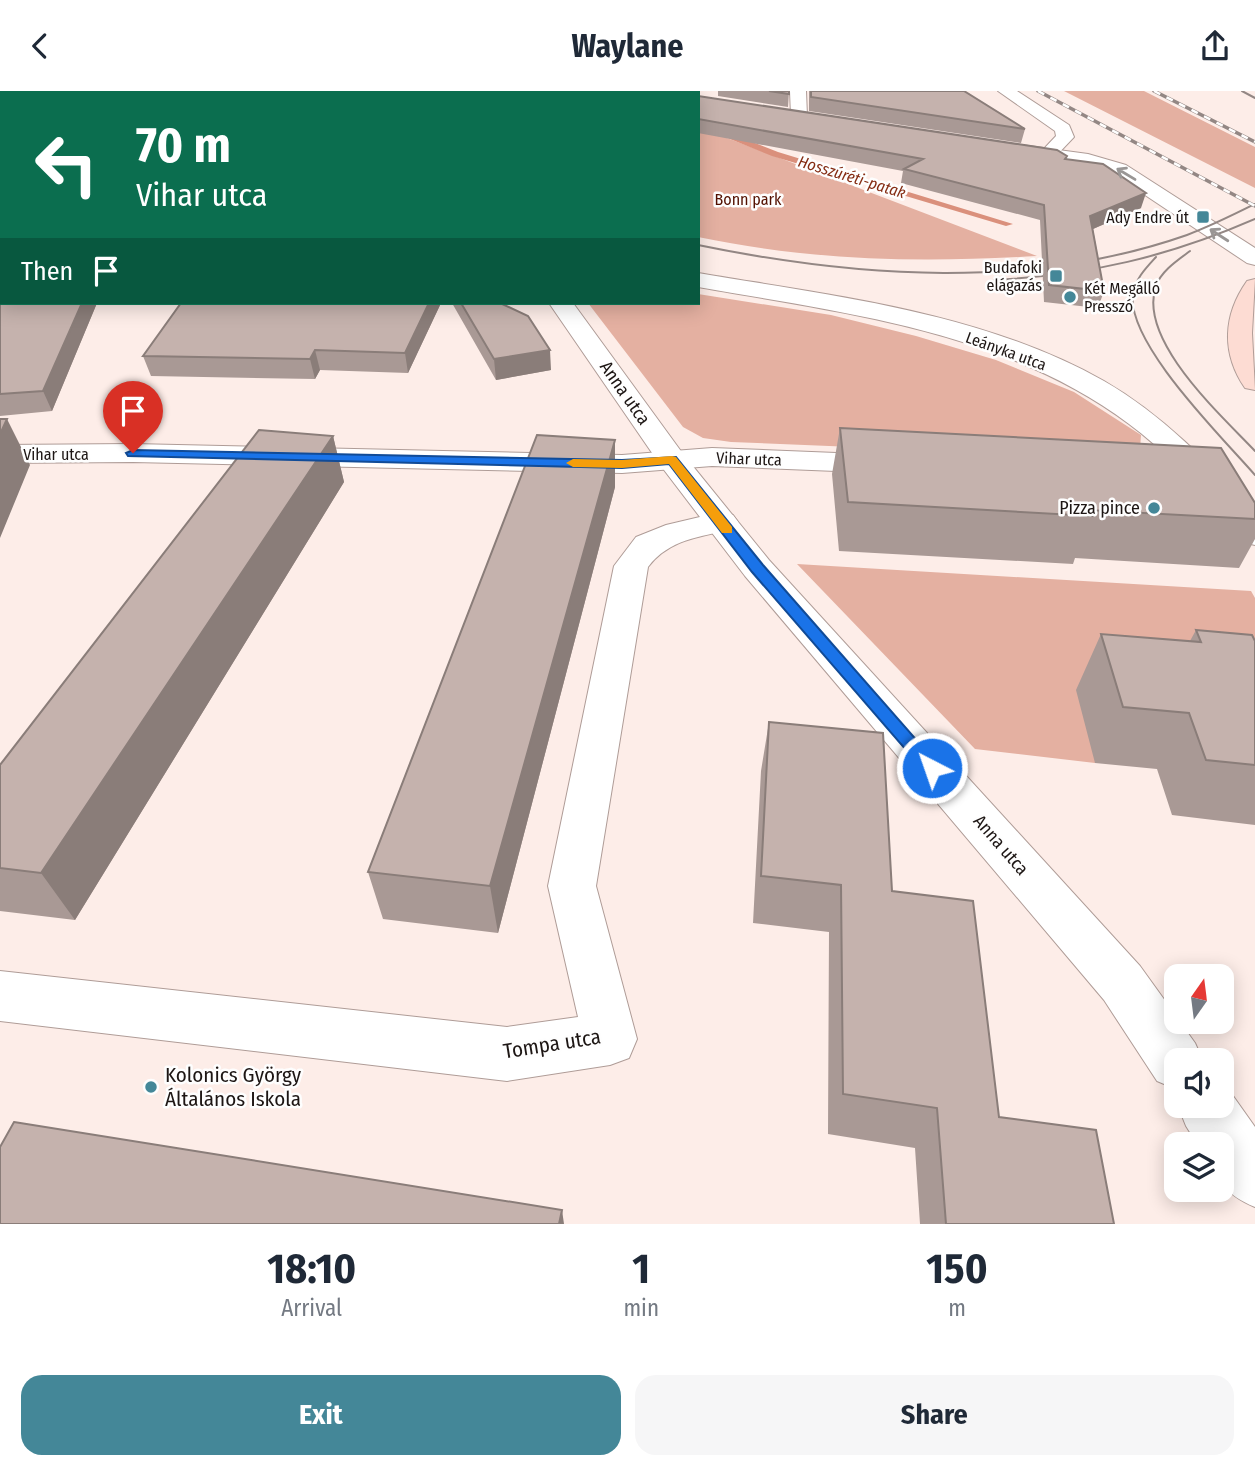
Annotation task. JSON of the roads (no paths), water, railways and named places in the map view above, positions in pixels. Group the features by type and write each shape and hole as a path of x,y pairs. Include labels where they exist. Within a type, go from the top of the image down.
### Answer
{"main road":[{"path":"1255,286 1244,304 1237,324 1244,356 1255,382"}],"street":[{"path":"799,91 799,116"},
{"path":"1006,91 1063,129 1065,137 1048,154"},
{"path":"996,146 1088,160 1119,169 1255,258"},
{"name":"Leányka utca","path":"700,280 906,320 971,336 1034,359 1096,388 1139,417 1203,475 1255,535"},
{"name":"Anna utca","path":"562,305 672,460 757,568 1122,983 1166,1048"},
{"name":"Vihar utca","path":"0,454 133,453 622,464 712,457 915,465"},
{"path":"1164,474 1203,475"},
{"name":"Tompa utca","path":"0,996 507,1054 610,1039 572,886 631,566 648,544 678,531 721,522"},
{"path":"1214,1118 1255,1177"}],"waterway":[{"name":"Hosszúréti-patak","path":"700,124 775,154 1009,224"}],"tram line":[{"path":"1242,91 1255,98"},
{"path":"700,245 820,265 882,271 1005,271 1067,264 1127,253 1187,235 1255,204"},
{"path":"994,280 1063,274 1128,262 1191,244 1255,219"},
{"path":"1190,251 1166,271 1156,286 1153,307 1159,329 1170,352 1186,375 1255,451"},
{"path":"1156,257 1139,278 1133,293 1135,313 1144,337 1179,388 1255,475"}],"railway":[{"path":"1038,91 1255,206"},
{"path":"1154,91 1255,142"}],"place":[{"name":"Ady Endre út","path":"1203,217"},
{"name":"Budafoki elágazás","path":"1056,276"},
{"name":"Két Megálló Presszó","path":"1070,297"},
{"name":"Pizza pince","path":"1154,508"},
{"name":"Kolonics György Általános Iskola","path":"151,1087"}],"park label":[{"name":"Bonn park","path":"748,199"}]}
